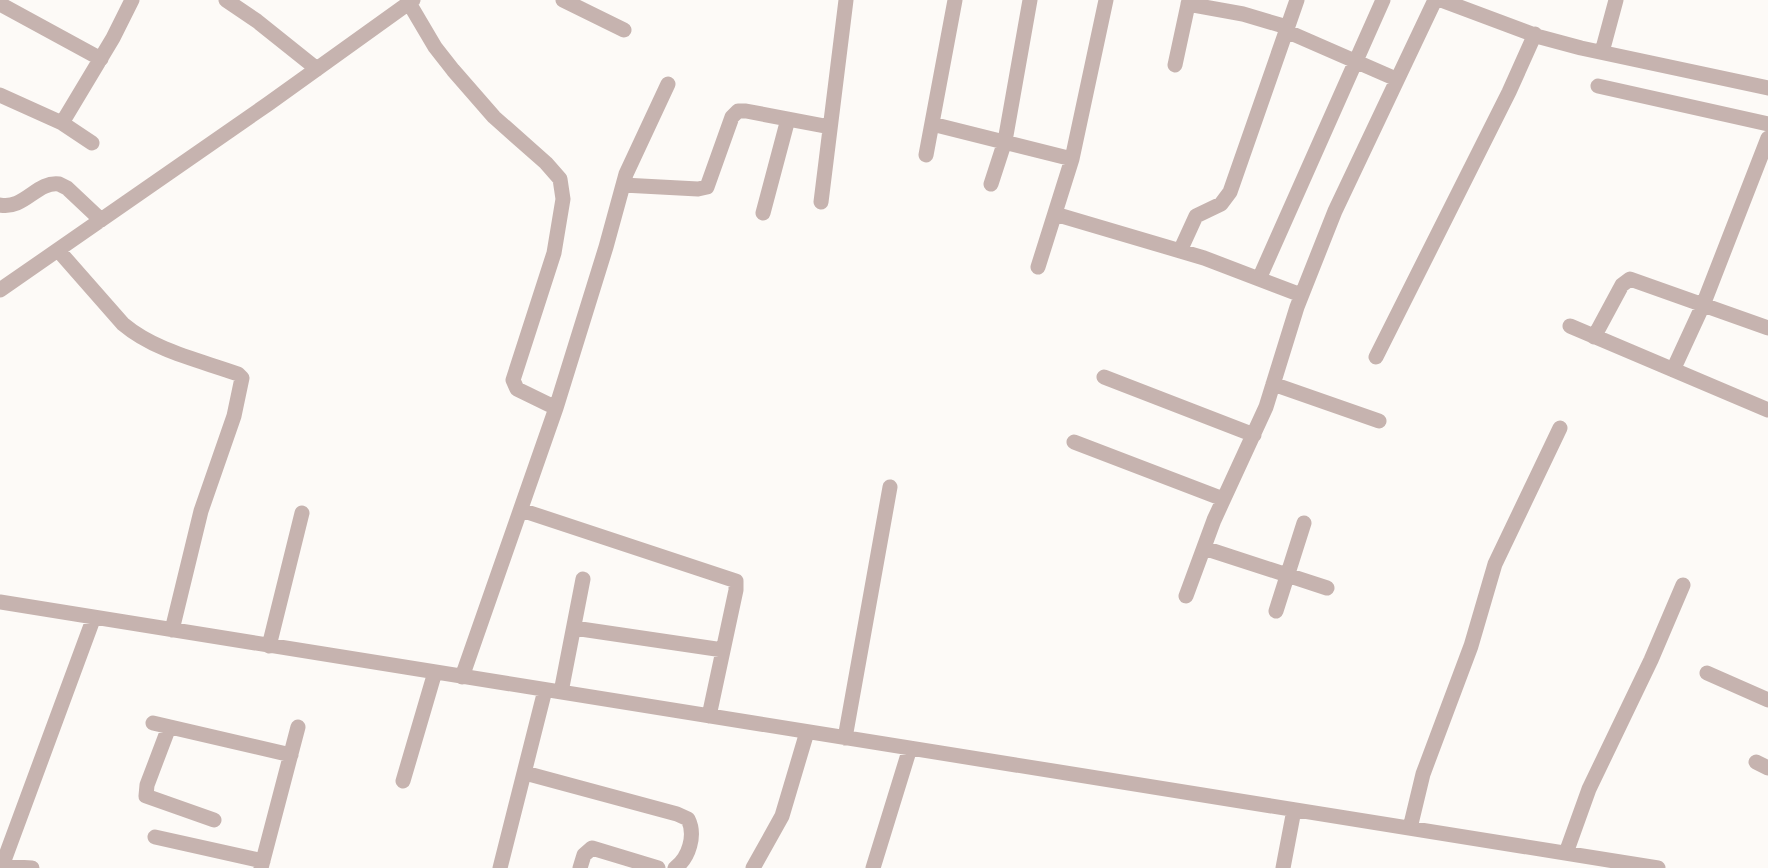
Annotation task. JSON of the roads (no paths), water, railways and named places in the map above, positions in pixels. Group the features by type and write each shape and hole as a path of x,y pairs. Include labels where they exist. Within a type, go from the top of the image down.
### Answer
{"street":[{"path":"62,123 101,59 132,0"},
{"path":"226,0 257,21 317,69"},
{"path":"562,0 624,30"},
{"path":"821,202 846,0"},
{"path":"926,155 954,0"},
{"path":"990,184 1005,141 1030,0"},
{"path":"1038,267 1072,159 1106,0"},
{"path":"1180,251 1196,216 1221,204 1230,192 1297,0"},
{"path":"1260,279 1383,0"},
{"path":"1186,596 1224,499 1254,435 1273,384 1301,295 1335,211 1435,0"},
{"path":"1441,0 1535,34 1602,52 1768,88"},
{"path":"1602,52 1616,0"},
{"path":"0,290 317,69 411,1 435,46 453,70 494,117 546,163 560,179 563,199 554,253 513,380 517,389 556,408"},
{"path":"1175,65 1189,2 1244,14 1286,29 1396,79"},
{"path":"0,4 101,59"},
{"path":"1376,357 1509,92 1535,34"},
{"path":"462,676 556,408 632,158 668,84"},
{"path":"1598,86 1768,124"},
{"path":"0,95 62,123 92,143"},
{"path":"623,184 704,188 710,181 734,113 746,111 830,127"},
{"path":"763,213 788,119"},
{"path":"932,124 1072,159"},
{"path":"1673,370 1703,305 1768,138"},
{"path":"0,205 15,206 47,186 59,184 67,188 101,220"},
{"path":"1055,214 1180,251 1301,295"},
{"path":"58,250 123,324 135,334 156,345 238,374 242,378 234,416 199,519 172,630"},
{"path":"1594,336 1627,280 1633,280 1768,328"},
{"path":"1570,326 1768,410"},
{"path":"1104,377 1254,435"},
{"path":"1273,384 1379,421"},
{"path":"1410,828 1426,766 1471,646 1495,564 1560,428"},
{"path":"1074,442 1224,499"},
{"path":"845,738 890,487"},
{"path":"521,510 734,579 737,582 709,716"},
{"path":"269,646 302,513"},
{"path":"1276,611 1304,523"},
{"path":"1204,548 1327,588"},
{"path":"560,692 583,579"},
{"path":"1566,853 1589,789 1651,660 1683,586"},
{"path":"0,602 1658,868"},
{"path":"32,868 1,866 94,618"},
{"path":"574,628 723,650"},
{"path":"403,780 434,672"},
{"path":"1707,673 1768,700"},
{"path":"500,868 545,690"},
{"path":"153,724 291,755"},
{"path":"169,727 147,786 146,796 214,820"},
{"path":"155,837 262,865 298,727"},
{"path":"753,868 782,816 807,732"},
{"path":"873,868 910,748"},
{"path":"524,773 660,809 688,819 692,833 686,855 675,868"},
{"path":"1284,868 1294,810"},
{"path":"580,868 584,855 592,848 658,868"}]}
